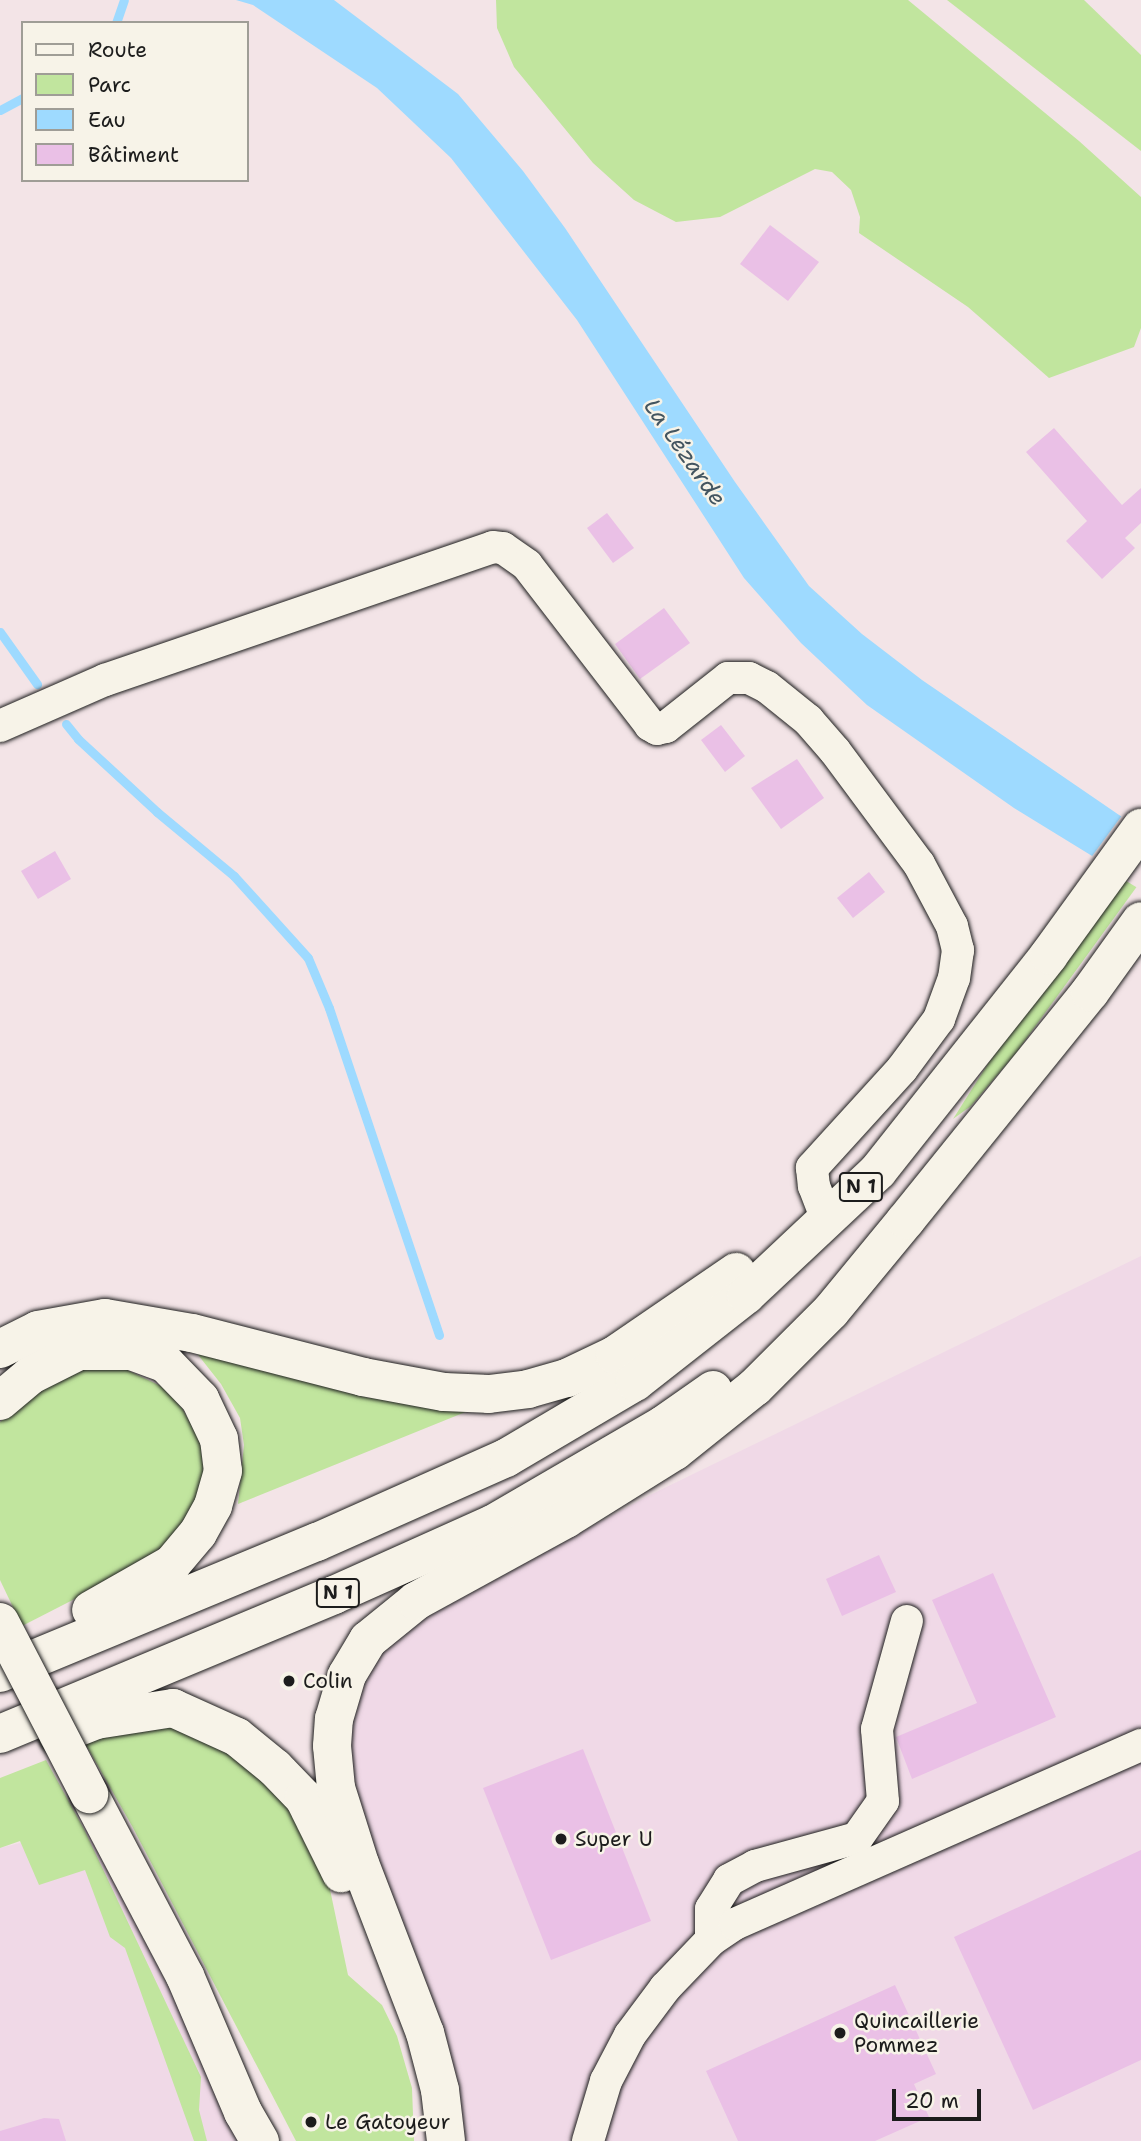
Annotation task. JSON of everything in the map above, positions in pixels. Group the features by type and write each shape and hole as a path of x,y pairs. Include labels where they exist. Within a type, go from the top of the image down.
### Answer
{"main road":[{"name":"N 1","path":"0,1673 330,1537 506,1458 635,1382 746,1295 878,1171 1049,955 1141,828"},
{"name":"N 1","path":"0,1734 334,1595 493,1524 663,1425 757,1358 906,1220 1090,992 1141,921"},
{"path":"0,1349 38,1331 105,1318 192,1333 363,1377 444,1392 489,1394 528,1389 566,1378 615,1355 878,1171"},
{"path":"446,2141 440,2090 425,2033 360,1864 336,1788 332,1746 334,1719 347,1675 368,1640 415,1601 566,1519 674,1451 755,1387 831,1311 906,1220"},
{"path":"0,1401 31,1375 79,1351 131,1351 166,1364 200,1399 219,1439 223,1471 213,1506 198,1533 172,1564 125,1594 0,1656"},
{"path":"0,1622 185,1976 249,2131"},
{"path":"0,1758 96,1720 173,1708 237,1737 275,1768 312,1811 345,1880 396,2018 416,2081 422,2141"}],"street":[{"path":"0,726 105,680 493,547 503,548 527,565 650,725 657,729 666,727 728,678 749,678 767,687 808,720 835,751 919,864 952,926 958,950 954,978 939,1019 902,1069 813,1168 814,1186 823,1210"},
{"path":"711,1940 710,1909 729,1880 755,1866 857,1838 883,1801 877,1729 907,1621"},
{"path":"588,2141 606,2081 630,2035 665,1988 711,1940 735,1924 1141,1745"}],"shaded area":[{"path":"1141,1256 1141,2141 446,2141 336,1788 354,1675 390,1636 648,1496"},
{"path":"79,1828 113,1836 245,2141 0,2141 0,1848"}],"green space":[{"path":"496,0 908,0 1079,141 1141,197 1141,328 1134,347 1049,378 968,307 859,233 860,217 851,190 832,172 815,169 720,217 676,222 634,200 593,163 514,67 497,28"},
{"path":"947,0 1084,0 1141,55 1141,151"},
{"path":"1126,876 1138,885 1016,1053 971,1106 953,1119 991,1059"},
{"path":"195,1351 364,1397 468,1411 238,1504 244,1445 240,1418 221,1384"},
{"path":"107,1366 127,1370 163,1387 182,1408 200,1441 205,1482 190,1526 141,1565 22,1626 0,1580 0,1422 53,1382 83,1370"},
{"path":"158,1727 191,1728 272,1783 324,1861 348,1975 382,2005 397,2036 412,2088 414,2141 296,2141 132,1826 82,1738"},
{"path":"46,1760 84,1829 201,2077 199,2110 207,2141 194,2141 125,1948 110,1937 85,1870 39,1885 20,1841 0,1848 0,1778"}],"water":[{"name":"La Lézarde","path":"236,0 334,0 458,94 523,171 565,228 735,482 809,586 862,634 922,680 1141,830 1141,886 1014,808 867,705 801,643 744,578 577,320 451,158 377,88 253,5"}],"pier":[{"path":"1123,814 1141,826 1141,890 1090,859"}],"building":[{"path":"770,225 819,262 788,301 740,264"},
{"path":"1054,428 1122,505 1141,488 1141,523 1125,538 1135,548 1102,579 1066,541 1087,521 1026,452"},
{"path":"607,513 634,548 613,563 587,528"},
{"path":"664,608 690,643 640,679 615,644"},
{"path":"721,725 745,756 725,772 701,740"},
{"path":"797,759 824,798 781,829 751,788"},
{"path":"55,851 71,879 38,899 21,871"},
{"path":"869,872 885,892 853,918 837,898"},
{"path":"879,1555 896,1592 842,1616 826,1579"},
{"path":"993,1573 1056,1717 912,1779 896,1737 977,1703 932,1600"},
{"name":"Super U","path":"583,1749 651,1921 551,1960 483,1788"},
{"path":"1141,1850 1141,2060 1033,2110 954,1937"},
{"name":"Quincaillerie Pommez","path":"895,1985 936,2074 914,2084 929,2117 875,2141 738,2141 706,2071"},
{"path":"44,2118 59,2119 66,2141 0,2141 0,2131"}],"waterway":[{"path":"117,21 124,0"},
{"path":"0,110 21,99"},
{"path":"0,632 37,684"},
{"path":"66,724 78,739 157,812 234,876 308,958 329,1008 439,1335"}],"place":[{"name":"Colin","path":"289,1681"},
{"name":"Super U","path":"561,1839"},
{"name":"Quincaillerie Pommez","path":"840,2033"},
{"name":"Le Gatoyeur","path":"311,2122"}]}
